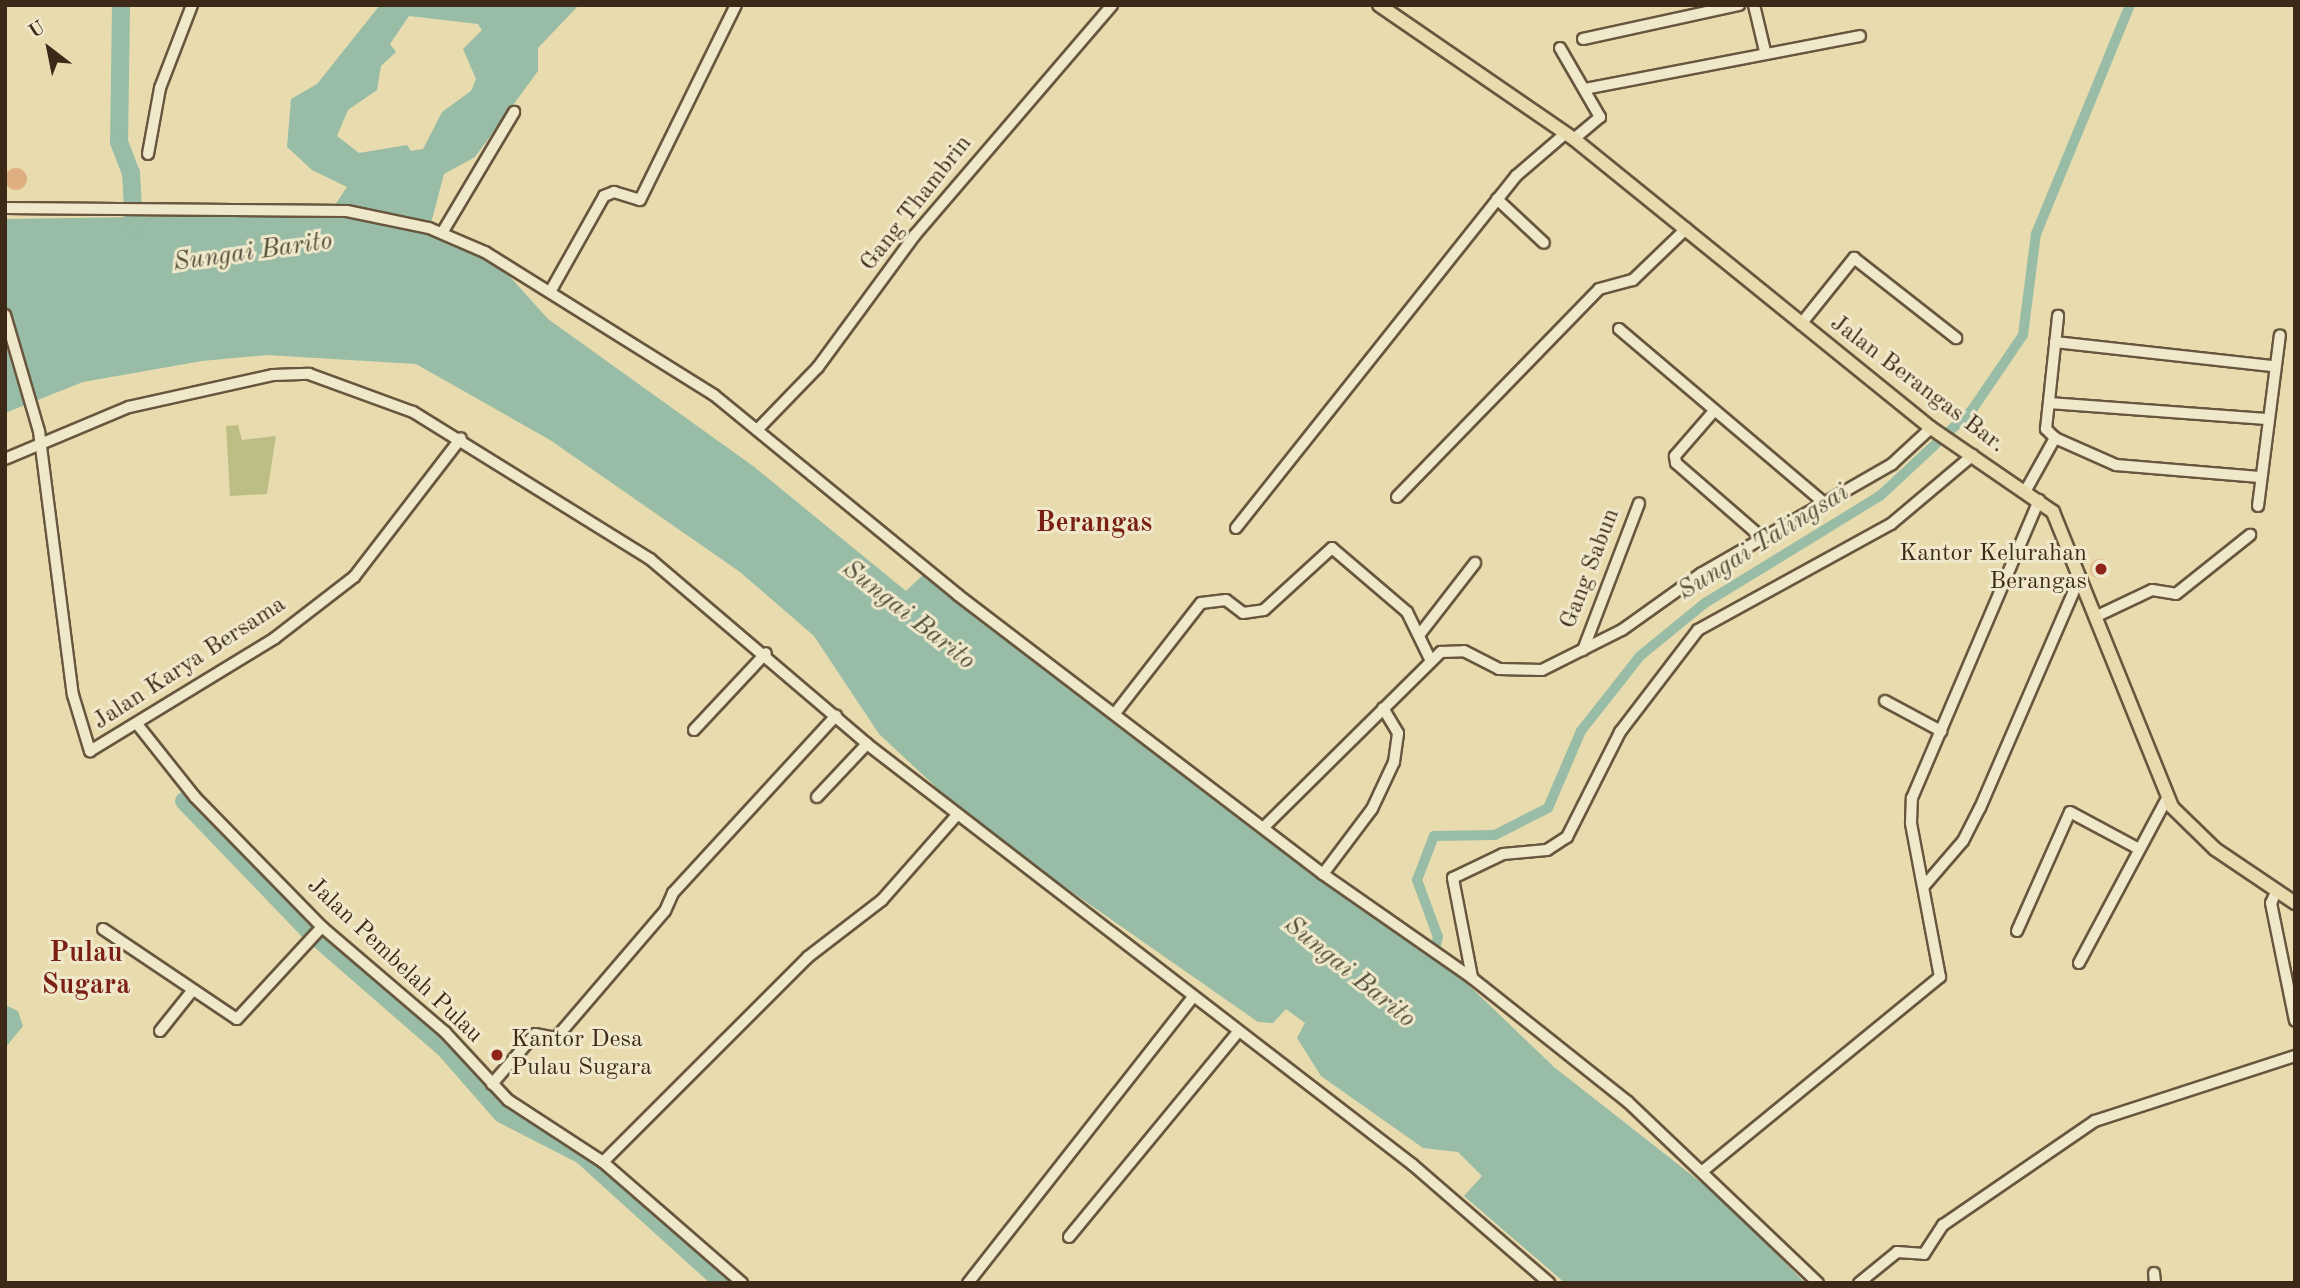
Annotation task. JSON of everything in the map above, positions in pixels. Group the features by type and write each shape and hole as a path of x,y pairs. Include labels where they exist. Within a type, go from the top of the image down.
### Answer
{"main road":[{"name":"Jalan Berangas Bar.","path":"1378,5 1570,136 1934,430 2039,500 2060,525 2167,798 2193,831 2295,903"}],"street":[{"path":"148,154 160,88 192,5"},
{"path":"550,292 604,196 614,192 640,200 736,5"},
{"name":"Gang Thambrin","path":"757,430 818,367 915,235 1112,5"},
{"path":"1583,38 1739,5"},
{"path":"1754,5 1765,51"},
{"path":"1585,89 1765,51 1860,36"},
{"path":"1236,528 1497,200 1570,136 1600,117 1560,48"},
{"path":"442,233 514,112"},
{"path":"1497,200 1544,243"},
{"path":"5,208 98,212 280,207 347,211 442,233 550,292 715,395 958,595 1115,712 1323,874 1469,976 1704,1170 1818,1283"},
{"path":"1397,496 1599,289 1633,280 1686,229"},
{"path":"1801,324 1854,258 1956,338"},
{"path":"5,315 39,437"},
{"path":"2058,316 2046,429 2055,438 2116,465 2260,477"},
{"path":"1619,329 1822,501"},
{"path":"2258,506 2272,366 2280,335"},
{"path":"2055,342 2272,366"},
{"path":"5,459 39,437 143,403 290,373 369,393 461,438 650,559 766,653 867,744 956,816 1413,1165 1549,1283"},
{"path":"2049,403 2266,419"},
{"path":"1714,411 1675,456 1676,463 1761,537"},
{"path":"1264,827 1430,659 1455,648 1499,670 1533,672 1583,650 1661,607 1761,537 1892,464 1934,430"},
{"name":"Jalan Karya Bersama","path":"39,437 84,747 94,751 275,638 362,571 461,438"},
{"path":"2026,490 2055,438"},
{"path":"1469,976 1453,878 1503,854 1547,850 1567,837 1619,732 1698,630 1891,524 1968,452"},
{"path":"1704,1170 1936,982 1942,962 1909,810 2039,500"},
{"name":"Gang Sabun","path":"1583,650 1639,503"},
{"path":"2095,617 2152,590 2176,594 2250,535"},
{"path":"1115,712 1201,603 1226,600 1243,613 1264,610 1332,548 1407,612 1430,659"},
{"path":"1420,634 1475,563"},
{"path":"1924,885 1963,841 1980,808 2080,577"},
{"path":"694,730 766,653"},
{"path":"1885,701 1941,732"},
{"path":"1323,874 1372,809 1394,762 1398,733 1382,708"},
{"path":"492,1084 535,1034 556,1038 665,911 673,893 836,716"},
{"name":"Jalan Pembelah Pulau","path":"137,724 195,797 320,930 444,1032 492,1084 603,1162 742,1283"},
{"path":"817,797 867,744"},
{"path":"2079,963 2137,848 2167,798"},
{"path":"2017,931 2070,812 2137,848"},
{"path":"603,1162 808,957 882,900 956,816"},
{"path":"2276,892 2271,903 2295,1021"},
{"path":"103,929 237,1019 320,930"},
{"path":"160,1031 192,991"},
{"path":"968,1283 1193,998"},
{"path":"1069,1237 1238,1031"},
{"path":"1859,1283 1897,1252 1924,1254 1943,1225 2095,1121 2295,1056"}],"green space":[{"path":"238,425 242,440 276,436 267,494 230,496 226,426"}],"water":[{"name":"Sungai Barito","path":"380,5 579,5 538,48 538,71 475,157 444,174 429,231 503,269 548,319 753,466 906,591 926,572 1128,726 1141,743 1456,973 1554,1067 1726,1202 1805,1283 1565,1283 1464,1196 1482,1176 1458,1152 1423,1148 1321,1076 1297,1038 1305,1023 1286,1009 1273,1023 1258,1022 980,828 879,734 814,636 740,572 550,440 416,364 267,355 202,361 83,382 5,413 5,219 329,214 347,187 312,170 287,147 291,99 317,84","holes":["409,16 478,24 482,30 463,49 476,79 471,91 442,112 423,149 411,151 407,145 359,153 337,136 348,110 377,90 381,66 396,52 390,44"]},
{"path":"5,1005 18,1011 23,1026 5,1048"}],"building":[{"path":"16,168 24,171 27,179 24,187 16,190 8,187 5,179 8,171"},
{"name":"Kantor Kelurahan Berangas","path":"2100,559 2107,562 2110,569 2107,576 2100,579 2093,576 2090,569 2093,562"}],"waterway":[{"path":"121,5 119,142 131,173 134,227"},
{"name":"Sungai Talingsai","path":"1433,958 1438,937 1417,880 1434,836 1495,835 1548,808 1581,731 1640,656 1705,603 1881,495 1972,410 2023,335 2036,234 2130,5"},
{"path":"184,801 307,929 446,1050 502,1114 582,1155 723,1283"}],"place":[{"name":"Kantor Kelurahan Berangas","path":"2101,569"},
{"name":"Kantor Desa Pulau Sugara","path":"497,1055"}],"district":[{"name":"Berangas","path":"1094,524"},
{"name":"Pulau Sugara","path":"86,970"}]}
